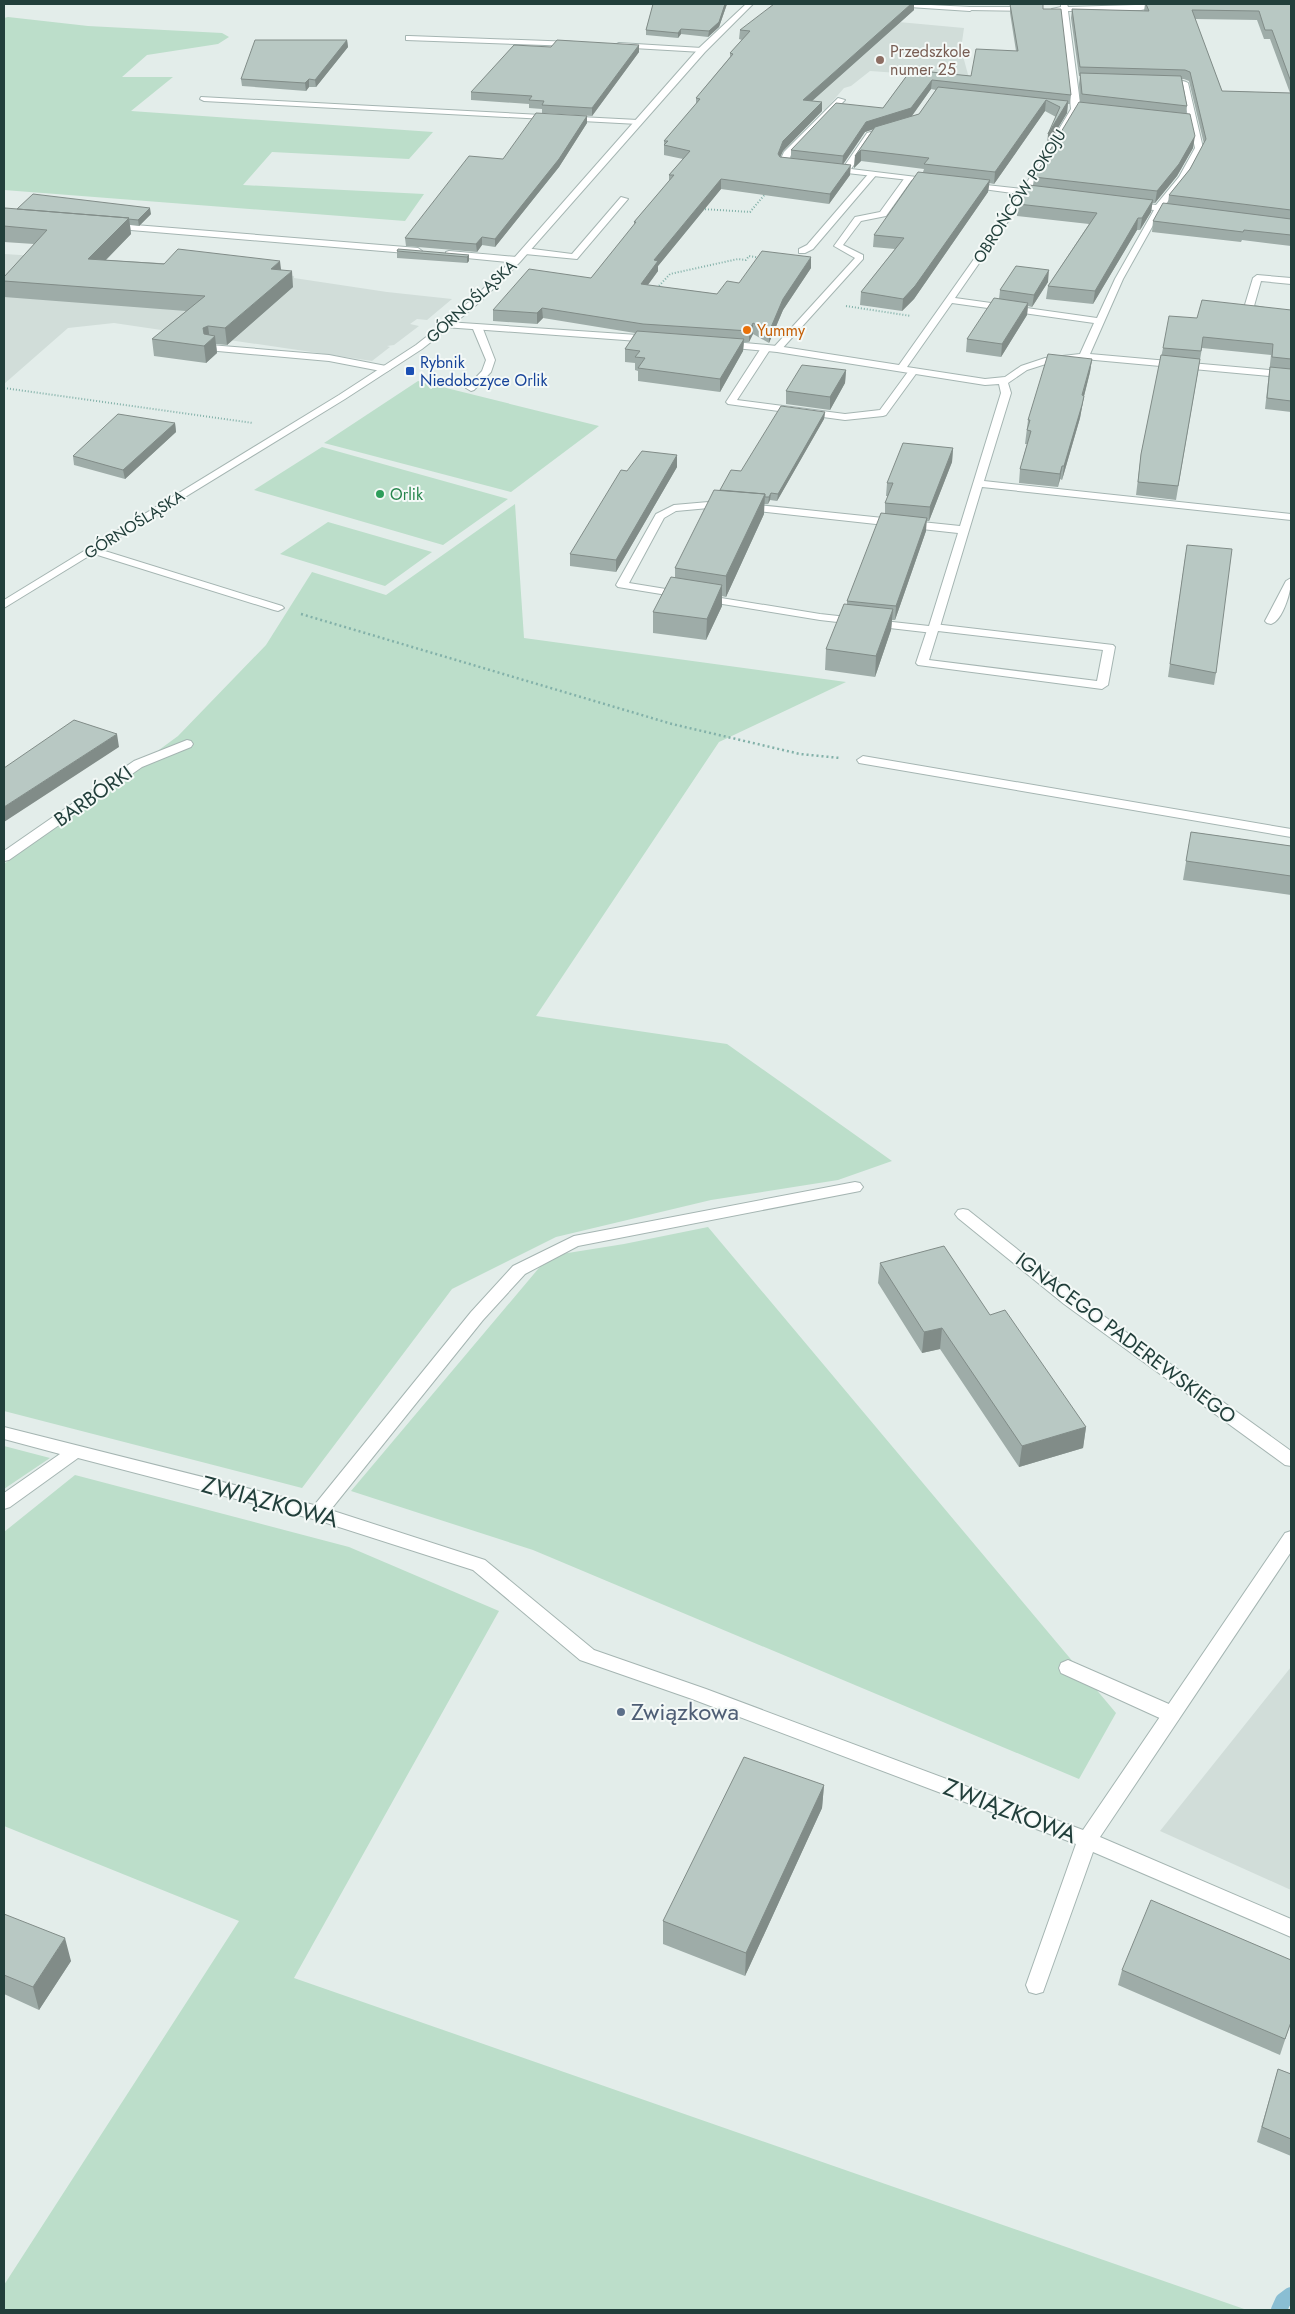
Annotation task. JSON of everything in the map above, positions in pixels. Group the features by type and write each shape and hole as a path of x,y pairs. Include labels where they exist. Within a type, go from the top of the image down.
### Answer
{"street":[{"name":"GÓRNOŚLĄSKA","path":"4,605 386,369 447,325 479,298 517,260 702,50 750,4"},
{"path":"918,4 911,6 970,9 1037,9"},
{"path":"1046,9 1065,7 1140,8 1166,4"},
{"name":"OBROŃCÓW POKOJU","path":"901,369 1025,192 1075,109 1076,103 1065,7"},
{"path":"409,38 586,44"},
{"path":"606,45 702,50"},
{"path":"1072,80 1081,81"},
{"path":"1084,356 1098,321 1119,279 1159,208 1182,178 1199,148 1184,83 1156,83"},
{"path":"204,99 638,122"},
{"path":"786,163 787,154 841,100"},
{"path":"1065,108 1084,110"},
{"path":"1180,121 1194,122"},
{"path":"846,170 870,135 897,126"},
{"path":"827,168 938,182"},
{"path":"802,251 810,247 873,174"},
{"path":"777,350 860,257 838,246 858,219 883,214 910,178"},
{"path":"957,184 1056,196"},
{"path":"525,251 574,257 624,199"},
{"path":"1121,204 1187,212"},
{"path":"101,226 427,252"},
{"path":"436,253 517,260"},
{"path":"1291,281 1257,278 1249,308 1291,316"},
{"path":"950,300 1098,321"},
{"path":"447,325 478,329 665,340"},
{"path":"471,388 486,372 491,357 489,349 478,329"},
{"path":"710,343 766,348 975,381 1002,381 1034,364 1063,357 1084,356 1291,375"},
{"path":"210,348 329,358 386,369"},
{"path":"766,348 731,402 845,417 884,413 913,371"},
{"path":"964,530 720,504 674,508 660,516 622,585 820,617 934,629 1109,647 1102,685 922,664 934,629 964,530 980,484 1006,393 1002,381"},
{"path":"980,484 1291,517"},
{"path":"92,550 278,608"},
{"path":"1271,621 1291,581"},
{"name":"BARBÓRKI","path":"4,857 138,764 187,744"},
{"path":"863,760 1291,833"},
{"path":"318,1513 477,1316 519,1270 574,1241 855,1187"},
{"name":"IGNACEGO PADEREWSKIEGO","path":"963,1214 1070,1300 1291,1460"},
{"name":"ZWIĄZKOWA","path":"4,1433 318,1513 479,1565 587,1655 699,1694 1087,1840 1291,1928"},
{"path":"4,1502 75,1452"},
{"path":"1036,1985 1087,1840 1291,1538"},
{"path":"1068,1668 1171,1714"}],"path":[{"path":"696,208 750,212 786,163"},
{"path":"651,295 670,274 738,259 746,260 749,256 772,259 802,251"},
{"path":"820,303 936,320"},
{"path":"4,388 266,425 288,430"},
{"path":"278,608 672,724 800,754 863,760"}],"shaded area":[{"name":"Przedszkole numer 25","path":"844,17 964,28 961,49 969,78 870,71 851,86 844,88 825,110 750,98"},
{"path":"4,254 200,266 294,276 294,278 387,292 452,299 427,320 417,319 410,324 419,326 394,345 387,346 390,347 372,361 114,323 68,328 4,384"},
{"path":"1291,1667 1291,1890 1160,1831"}],"green space":[{"path":"4,18 88,26 222,33 229,37 218,44 147,55 122,77 173,77 131,111 433,132 409,159 272,152 243,185 424,194 405,221 4,190"},
{"path":"418,381 599,426 511,492 324,443"},
{"name":"Orlik","path":"322,447 508,499 443,545 254,490"},
{"path":"515,504 524,638 846,682 719,742 536,1016 727,1044 892,1161 838,1180 711,1200 556,1237 452,1289 302,1488 4,1411 4,864 178,736 266,645 312,572 386,595"},
{"name":"Orlik","path":"328,522 432,552 385,586 280,554"},
{"path":"708,1227 1116,1713 1079,1779 533,1550 351,1491 549,1256 624,1244"},
{"path":"4,1446 50,1458 4,1489"},
{"path":"75,1475 349,1547 499,1611 294,1978 1247,2310 4,2310 4,2285 239,1921 4,1826 4,1532"}],"building":[{"path":"653,4 725,4 719,22 709,31 681,29 678,33 646,30"},
{"path":"774,4 911,4 803,100 822,102 783,141 778,154 780,157 851,165 830,194 721,179 654,260 658,261 641,284 717,294 727,281 739,283 762,251 811,257 783,299 769,332 753,323 749,331 643,324 542,308 537,313 493,310 529,269 591,278 636,222 634,222 674,175 669,175 690,151 664,145 668,141 664,141 700,99 696,98 733,54 730,53 750,31 740,30"},
{"path":"1010,4 1043,4 1043,9 1061,9 1071,95 932,80 911,108 866,122 843,156 791,150 836,103 883,108 911,70 971,76 976,49 1018,51"},
{"path":"1146,4 1291,4 1291,82 1272,30 1265,30 1259,11 1192,10 1222,91 1291,93 1291,210 1169,195 1190,169 1206,139 1190,72 1185,70 1080,67 1072,9 1149,11"},
{"path":"255,40 347,40 315,80 309,79 305,83 241,79"},
{"path":"557,40 639,45 592,108 542,105 544,101 529,100 532,96 471,92 514,45 551,47"},
{"path":"1080,73 1181,76 1187,106 1082,94"},
{"path":"938,87 1068,101 1048,134 1060,107 1046,100 995,172 924,164 929,158 861,150 855,156 875,127 919,114"},
{"path":"1079,102 1190,114 1195,136 1179,164 1157,191 1034,177"},
{"path":"536,113 587,116 559,159 495,239 482,237 476,244 405,238 469,156 503,159"},
{"path":"918,172 990,180 915,286 903,299 861,292 904,238 874,235"},
{"path":"1029,185 1153,200 1142,218 1138,218 1095,291 1048,286 1097,213 1018,204"},
{"path":"33,194 150,208 138,220 17,209"},
{"path":"1163,203 1291,219 1291,235 1244,230 1243,232 1153,221"},
{"path":"5,208 129,218 88,259 164,264 178,249 280,261 271,269 292,271 225,328 208,326 203,328 204,334 215,336 204,346 152,339 205,296 4,281 4,277 47,230 4,226"},
{"path":"398,249 469,255 467,257 397,251"},
{"path":"1016,266 1049,270 1034,295 1000,290"},
{"path":"994,298 1028,303 1002,344 967,339"},
{"path":"1202,300 1291,310 1291,359 1272,357 1273,344 1203,337 1201,351 1163,348 1169,316 1197,318"},
{"path":"637,331 744,339 720,379 638,368 645,358 635,357 640,351 625,349"},
{"path":"1048,354 1092,359 1082,395 1084,396 1082,405 1060,474 1020,469 1031,431 1027,430 1030,420 1028,420"},
{"path":"1161,355 1200,359 1178,486 1138,482 1141,454"},
{"path":"802,365 846,370 830,397 786,391"},
{"path":"1270,367 1291,369 1291,401 1267,398"},
{"path":"781,406 825,412 778,494 771,493 769,497 765,497 765,494 720,490 731,470 741,471"},
{"path":"118,414 175,423 123,470 73,456"},
{"path":"903,443 953,448 930,507 885,503 893,483 887,483"},
{"path":"642,451 677,455 616,560 570,554 621,470 627,471"},
{"path":"714,490 765,494 726,576 675,568"},
{"path":"881,513 927,518 896,606 847,601"},
{"path":"1187,545 1232,549 1216,673 1170,664"},
{"path":"671,577 722,585 707,619 653,612"},
{"path":"844,604 893,609 876,656 826,649"},
{"path":"74,720 117,734 4,807 4,768"},
{"path":"1191,832 1291,846 1291,876 1186,861"},
{"path":"944,1246 990,1315 1005,1310 1086,1427 1022,1446 942,1328 924,1332 880,1263"},
{"path":"744,1757 824,1785 746,1953 663,1921"},
{"path":"1151,1900 1291,1960 1291,2022 1285,2039 1122,1970"},
{"path":"4,1914 65,1938 33,1987 4,1975"},
{"path":"1278,2069 1291,2074 1291,2139 1262,2127"}],"waterway":[{"path":"1279,2310 1283,2301 1291,2295"}],"place":[{"name":"Przedszkole numer 25","path":"880,60"},
{"name":"Yummy","path":"747,330"},
{"name":"Rybnik Niedobczyce Orlik","path":"410,371"},
{"name":"Orlik","path":"380,494"},
{"name":"Związkowa","path":"621,1712"}]}
